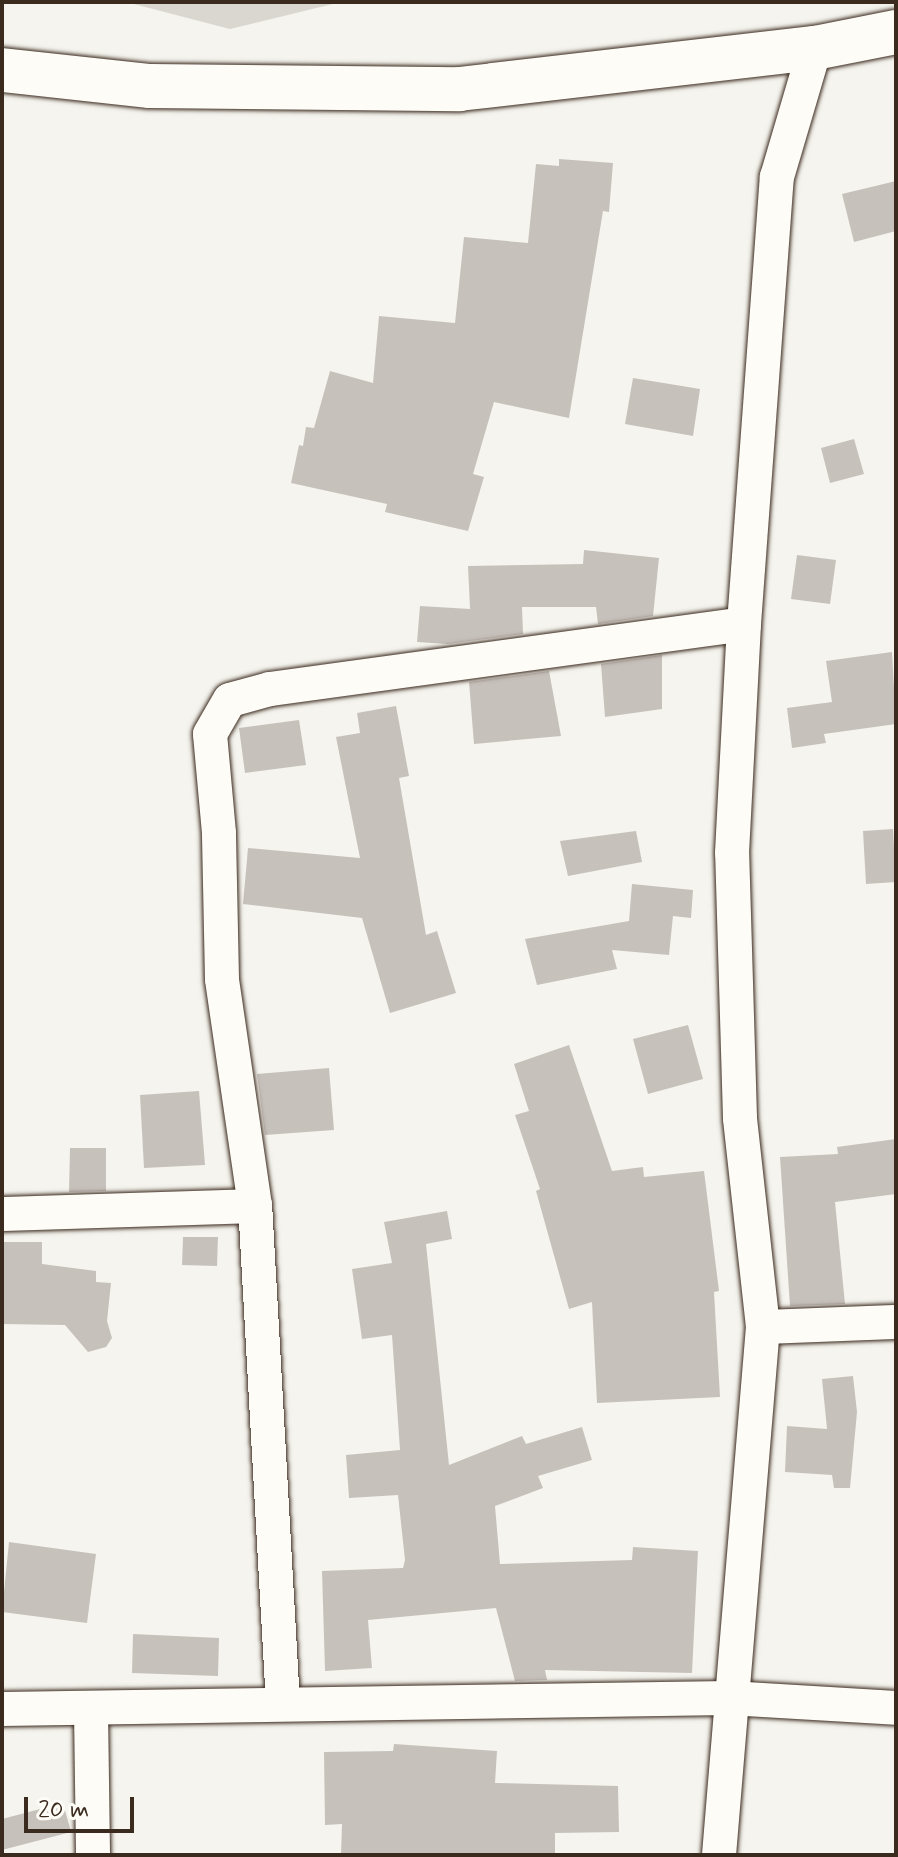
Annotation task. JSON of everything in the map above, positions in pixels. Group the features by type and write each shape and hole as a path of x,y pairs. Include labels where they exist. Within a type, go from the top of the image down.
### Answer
{"main road":[{"path":"2,70 150,86 459,89 815,48 896,32"}],"street":[{"path":"719,1855 729,1698 763,1327 740,1118 732,853 744,624 777,177 815,48"},
{"path":"283,1704 255,1206 222,979 219,833 210,734 230,700 350,675 744,624"},
{"path":"2,1214 255,1206"},
{"path":"763,1327 896,1322"},
{"path":"2,1709 729,1698 896,1708"},
{"path":"91,1710 93,1855"}],"shaded area":[{"path":"126,2 341,2 230,29"}],"building":[{"path":"559,159 613,163 609,212 603,211 569,418 494,402 473,474 484,477 468,531 385,512 387,504 291,483 299,445 303,446 306,427 314,428 330,371 373,383 379,316 455,323 464,237 528,243 536,164 559,166"},
{"path":"896,181 896,231 854,242 842,194"},
{"path":"633,378 700,389 693,436 625,424"},
{"path":"854,439 864,474 830,483 821,448"},
{"path":"584,550 659,558 653,616 598,624 596,607 522,607 523,634 448,644 417,642 420,606 470,609 468,566 583,564"},
{"path":"797,555 836,560 830,604 791,599"},
{"path":"892,652 896,724 824,734 826,743 792,748 787,708 832,702 826,661"},
{"path":"662,655 662,709 605,717 601,664"},
{"path":"549,671 561,736 474,744 469,682"},
{"path":"396,706 409,776 399,778 426,935 437,931 456,993 390,1013 362,918 243,904 248,848 360,858 336,737 360,733 357,713"},
{"path":"299,720 306,765 245,773 239,728"},
{"path":"893,829 896,882 866,884 863,831"},
{"path":"636,831 642,862 568,876 560,841"},
{"path":"632,884 693,890 691,918 673,916 669,955 612,950 617,969 537,985 525,939 629,921"},
{"path":"688,1025 703,1079 648,1094 633,1039"},
{"path":"569,1045 612,1171 643,1167 644,1177 704,1171 719,1291 714,1292 720,1397 597,1403 592,1302 569,1309 536,1191 540,1189 515,1115 529,1111 514,1064"},
{"path":"329,1068 334,1130 265,1135 257,1074"},
{"path":"199,1091 205,1165 144,1168 140,1095"},
{"path":"896,1139 896,1194 835,1202 845,1304 790,1306 780,1157 838,1154 837,1147"},
{"path":"70,1148 106,1148 106,1191 69,1192"},
{"path":"447,1211 452,1239 426,1244 449,1465 522,1436 526,1444 582,1427 592,1460 538,1476 543,1488 495,1506 500,1564 632,1560 633,1547 698,1551 692,1673 545,1670 547,1680 515,1681 496,1608 368,1620 372,1668 325,1671 322,1571 403,1568 405,1560 398,1495 349,1498 346,1455 400,1450 392,1335 362,1339 352,1269 392,1263 384,1222"},
{"path":"183,1237 218,1237 217,1266 182,1265"},
{"path":"2,1242 42,1242 42,1264 96,1271 96,1282 111,1283 107,1321 112,1338 106,1347 88,1352 65,1325 2,1324"},
{"path":"853,1376 857,1412 850,1488 834,1488 832,1475 785,1472 787,1426 827,1429 822,1379"},
{"path":"9,1542 96,1554 87,1623 2,1612"},
{"path":"133,1634 219,1638 218,1676 132,1673"},
{"path":"394,1744 497,1751 495,1783 618,1786 619,1832 555,1833 555,1855 341,1855 342,1824 325,1825 324,1752 393,1751"},
{"path":"63,1803 71,1832 2,1850 2,1819"}]}
